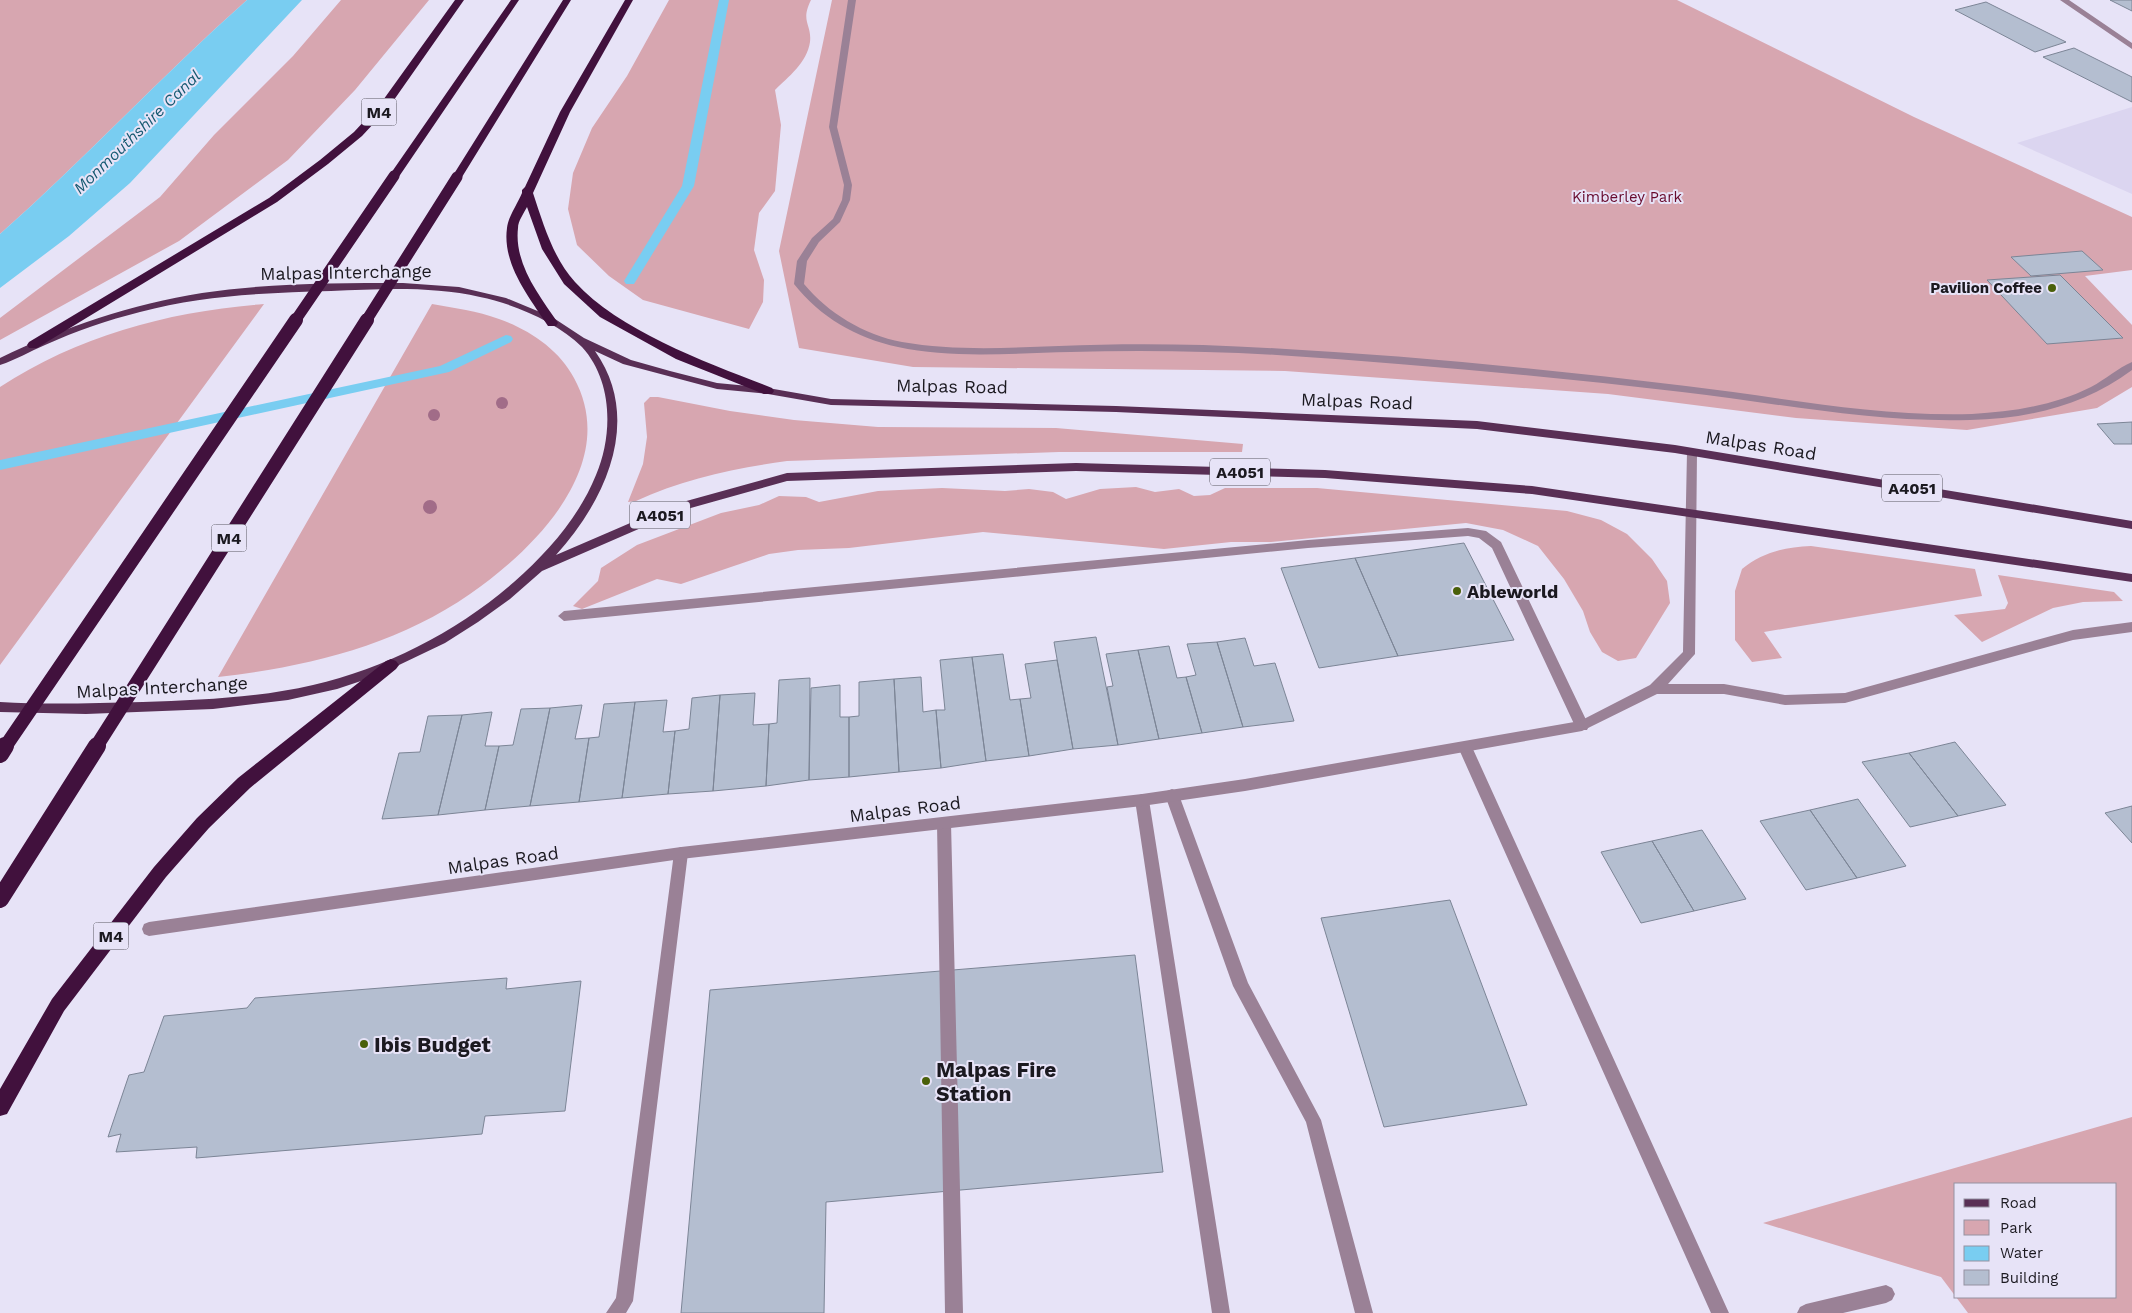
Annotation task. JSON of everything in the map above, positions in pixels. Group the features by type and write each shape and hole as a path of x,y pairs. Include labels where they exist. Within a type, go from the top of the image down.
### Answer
{"highway":[{"name":"M4","path":"33,346 272,200 324,162 358,134 385,105 460,0"},
{"path":"0,754 515,0"},
{"name":"M4","path":"0,899 567,0"},
{"path":"552,323 529,289 514,257 512,227 527,190 565,112 629,0"},
{"path":"527,190 538,228 548,249 570,284 604,314 680,356 768,391"},
{"name":"M4","path":"0,1107 58,1005 160,872 203,823 244,783 392,665"}],"main road":[{"name":"Malpas Interchange","path":"0,362 33,346 85,326 182,299 227,292 282,289 396,286 446,289 483,294 516,305 582,341 601,368 610,394 614,420 612,449 602,480 575,523 539,566 496,602 458,628 392,665 334,685 262,699 214,704 44,710 0,706"},
{"name":"Malpas Road","path":"582,341 627,362 668,374 717,386 768,391 831,402 1116,409 1477,424 1692,452 2132,525"},
{"name":"A4051","path":"539,566 676,508 787,477 888,472 1076,467 1325,474 1532,490 2132,578"}],"street":[{"path":"852,0 833,127 848,184 846,200 837,220 815,240 802,261 799,284 819,308 850,326 897,344 947,350 1011,351 1090,348 1209,348 1402,360 1677,388 1888,414 1970,417 2021,413 2058,404 2089,393 2117,378 2132,365"},
{"path":"2064,0 2132,47"},
{"name":"Malpas Road","path":"149,930 681,854 1142,800 1582,726 1655,689 1689,654 1692,452"},
{"path":"564,616 1299,545 1468,532 1482,534 1497,545 1582,726"},
{"name":"Malpas Road","path":"1655,689 1724,689 1785,700 1845,698 2073,635 2132,627"},
{"path":"1465,746 1720,1313"},
{"path":"1172,795 1240,986 1313,1120 1364,1313"},
{"path":"1142,800 1221,1313"},
{"path":"944,823 954,1313"},
{"path":"614,1313 624,1301 681,854"},
{"path":"1806,1313 1886,1294"}],"shaded area":[{"path":"2132,107 2132,194 2017,143"}],"green space":[{"path":"0,0 247,0 0,234"},
{"path":"341,0 429,0 355,90 288,160 179,241 0,340 0,318 160,197 214,135 293,56"},
{"path":"669,0 811,0 806,13 810,36 808,50 801,63 775,90 781,125 775,191 759,213 754,250 764,280 763,302 749,329 643,300 609,276 577,245 568,209 573,173 592,128 627,76"},
{"name":"Kimberley Park","path":"832,0 1677,0 1914,117 2132,217 2132,270 2085,276 2132,325 2132,387 2097,408 1967,430 1796,418 1608,394 1285,371 913,367 799,348 779,251"},
{"path":"264,304 0,665 0,387 62,353 127,329 195,313 229,307"},
{"path":"432,304 491,316 521,328 542,341 568,368 574,378 586,410 587,442 579,472 564,501 544,529 495,575 470,594 411,628 349,651 317,660 251,673 218,677"},
{"path":"650,397 794,420 878,427 1056,428 1243,444 1242,452 1059,452 787,461 710,475 672,486 636,501 628,502 643,464 647,437 644,403"},
{"path":"1136,487 1155,492 1179,489 1194,496 1210,495 1225,488 1317,488 1567,511 1601,520 1627,534 1652,559 1667,581 1670,603 1636,658 1618,661 1602,652 1590,632 1583,611 1564,579 1538,546 1503,530 1466,523 1271,542 1231,542 1164,549 983,532 849,548 798,550 769,554 681,584 657,579 582,609 573,606 598,581 601,568 637,545 721,513 759,505 779,496 806,497 819,502 878,491 942,488 1005,491 1029,489 1053,492 1066,499 1100,489"},
{"path":"1811,546 1975,569 1982,596 1764,632 1782,658 1752,662 1735,640 1735,591 1742,569 1758,558 1775,552"},
{"path":"1998,575 2114,592 2123,601 2083,602 2053,608 1982,642 1954,615 2005,609 2008,603"},
{"path":"2132,1117 2132,1313 1968,1313 1957,1298 2117,1298 2117,1183 1954,1183 1954,1294 1941,1277 1763,1223"}],"water":[{"name":"Monmouthshire Canal","path":"247,0 302,0 130,183 69,236 0,288 0,234"}],"building":[{"path":"2110,0 2132,0 2132,11"},
{"path":"1986,2 2066,42 2035,52 1955,10"},
{"path":"2074,48 2132,77 2132,102 2043,57"},
{"path":"2082,251 2103,270 2031,276 2011,257"},
{"path":"2060,275 2123,338 2047,344 1987,280"},
{"path":"2132,422 2132,444 2114,444 2097,424"},
{"path":"1464,543 1514,640 1398,656 1355,558"},
{"path":"1355,558 1398,656 1319,668 1281,568"},
{"path":"1096,637 1118,745 1073,749 1054,642"},
{"path":"1245,638 1254,666 1275,663 1294,721 1243,727 1217,642"},
{"path":"1217,642 1243,727 1202,733 1186,677 1196,675 1187,644"},
{"path":"1169,646 1177,678 1186,677 1202,733 1159,739 1138,650"},
{"path":"1138,650 1159,739 1118,745 1107,687 1113,686 1106,654"},
{"path":"1003,654 1010,700 1020,699 1029,756 986,761 972,657"},
{"path":"972,657 986,761 941,768 936,710 945,710 940,660"},
{"path":"1057,660 1073,749 1029,756 1020,699 1031,698 1025,664"},
{"path":"921,677 923,712 936,710 941,768 899,772 894,679"},
{"path":"810,678 809,780 766,786 769,724 777,723 779,680"},
{"path":"894,679 899,772 849,777 849,717 859,716 859,682"},
{"path":"840,685 840,717 849,717 849,777 809,780 811,688"},
{"path":"755,693 753,725 769,724 766,786 713,791 720,695"},
{"path":"720,695 713,791 668,794 675,731 689,729 692,698"},
{"path":"667,700 663,732 675,731 668,794 622,798 635,702"},
{"path":"635,702 622,798 579,802 589,738 599,737 604,704"},
{"path":"582,705 575,739 589,738 579,802 530,806 550,708"},
{"path":"550,708 530,806 485,810 499,746 513,745 521,709"},
{"path":"492,712 485,746 499,746 485,810 438,815 462,715"},
{"path":"462,715 438,815 382,819 399,753 420,752 428,716"},
{"path":"1955,742 2006,805 1958,816 1909,753"},
{"path":"1909,753 1958,816 1910,827 1862,762"},
{"path":"1858,799 1906,866 1857,878 1810,810"},
{"path":"2132,806 2132,843 2105,813"},
{"path":"1810,810 1857,878 1806,890 1760,821"},
{"path":"1702,830 1746,899 1694,911 1652,841"},
{"path":"1652,841 1694,911 1641,923 1601,852"},
{"path":"1450,900 1527,1105 1384,1127 1321,918"},
{"name":"Malpas Fire Station","path":"1135,955 1163,1172 826,1202 824,1313 681,1313 710,990"},
{"name":"Ibis Budget","path":"507,978 506,989 581,981 565,1111 485,1116 482,1134 196,1158 197,1147 116,1152 121,1134 108,1137 129,1075 144,1072 164,1016 247,1008 255,998"}],"waterway":[{"path":"630,281 688,186 724,0"},
{"path":"0,465 444,369 506,339"}],"place":[{"name":"Pavilion Coffee","path":"2052,288"},
{"name":"Ableworld","path":"1457,591"},
{"name":"Ibis Budget","path":"364,1044"},
{"name":"Malpas Fire Station","path":"926,1081"}]}
